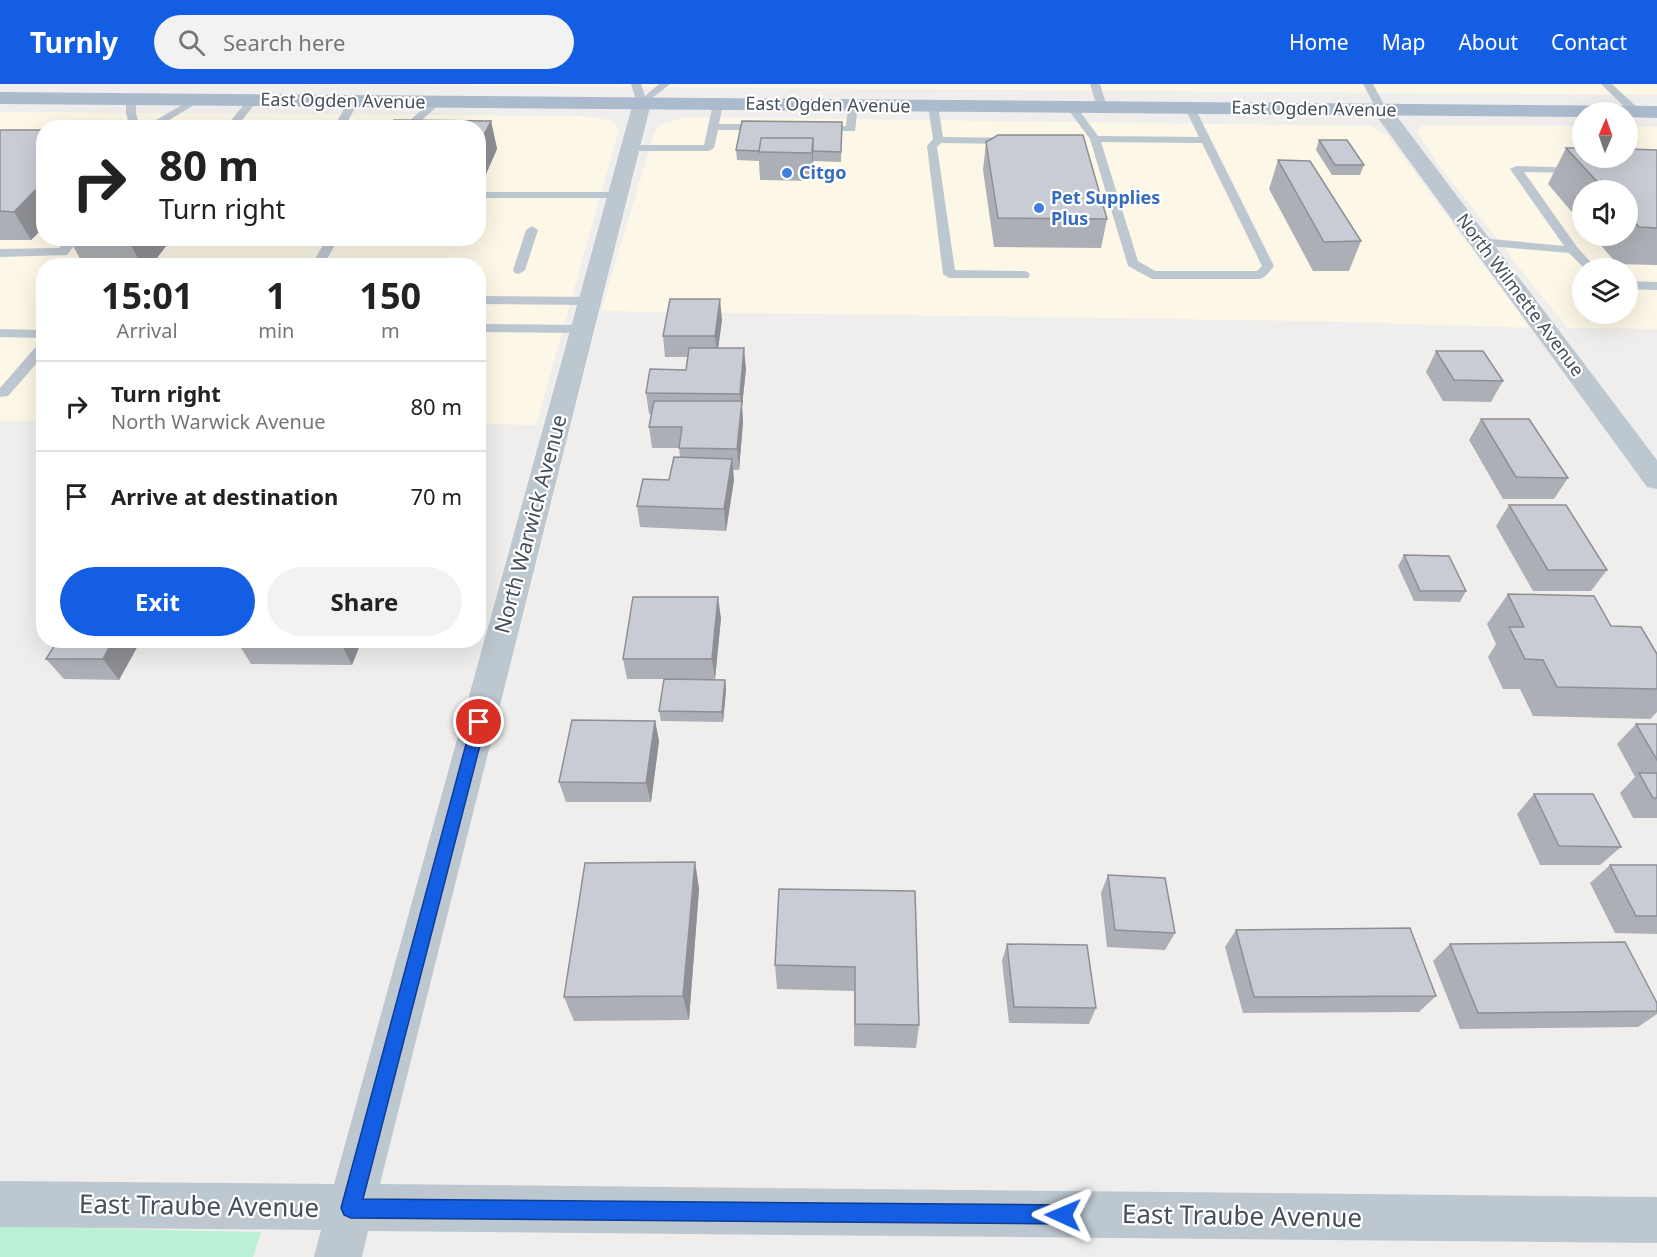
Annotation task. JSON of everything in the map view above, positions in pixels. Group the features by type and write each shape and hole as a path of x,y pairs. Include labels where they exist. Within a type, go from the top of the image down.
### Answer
{"main road":[{"name":"East Ogden Avenue","path":"0,98 437,102 648,90 718,104 1572,111"},
{"name":"East Ogden Avenue","path":"1638,112 1657,112"}],"street":[{"name":"North Warwick Avenue","path":"338,1257 617,195 648,90"},
{"name":"North Wilmette Avenue","path":"1382,110 1481,242 1647,452 1657,480"},
{"name":"East Traube Avenue","path":"0,1204 1657,1220"}],"lane":[{"path":"1368,84 1382,110"},
{"path":"1606,84 1625,102"},
{"path":"1095,85 1102,107"},
{"path":"131,99 133,120"},
{"path":"162,120 199,99"},
{"path":"237,120 253,100"},
{"path":"343,120 354,101"},
{"path":"416,120 437,102"},
{"path":"630,147 709,148 718,104"},
{"path":"806,128 851,129 853,105"},
{"path":"933,106 938,141"},
{"path":"1072,108 1095,139 1132,263 1152,275 1260,275 1268,266 1190,108"},
{"path":"714,127 783,128"},
{"path":"1095,139 1205,140"},
{"path":"1024,275 949,274 932,146 938,141 1025,141"},
{"path":"1581,258 1516,169 1587,170"},
{"path":"486,195 617,195"},
{"path":"519,270 532,231"},
{"path":"1481,242 1573,250"},
{"path":"0,253 63,252 68,246"},
{"path":"1638,285 1657,286"},
{"path":"486,301 586,315"},
{"path":"486,327 586,315"},
{"path":"0,333 36,334"},
{"path":"0,393 3,393 36,355"}],"shaded area":[{"path":"242,84 1657,84 1657,95"},
{"path":"0,112 584,116 613,121 619,129 536,425 486,424 486,258 36,258 36,421 0,421"},
{"path":"686,117 1370,126 1387,135 1530,328 1314,321 601,311 655,131 660,124"},
{"path":"1432,125 1572,126 1572,168 1638,168 1638,126 1657,127 1657,329 1567,328 1438,164 1417,132 1422,126"}],"green space":[{"path":"0,1226 261,1232 253,1257 0,1257"}],"building":[{"path":"486,121 491,121 486,131"},
{"path":"742,121 842,122 841,152 813,151 813,138 761,138 759,151 736,150"},
{"path":"0,130 36,130 36,189 14,212 0,211"},
{"path":"998,135 1083,135 1107,219 998,218 986,142"},
{"path":"761,138 813,138 812,153 759,152"},
{"path":"1319,140 1347,140 1364,165 1335,165"},
{"path":"1638,149 1657,150 1657,228 1638,226 1638,180 1596,180 1585,168 1638,168"},
{"path":"1278,160 1310,161 1361,241 1324,242"},
{"path":"670,299 720,299 715,336 663,336"},
{"path":"689,348 744,348 740,394 646,393 650,369 686,370"},
{"path":"1436,351 1483,351 1503,381 1454,380"},
{"path":"654,401 742,401 737,449 679,448 682,427 649,427"},
{"path":"1481,419 1529,419 1568,478 1516,477"},
{"path":"674,457 732,459 724,509 637,506 643,479 669,480"},
{"path":"1509,505 1566,505 1607,570 1548,570"},
{"path":"1404,555 1449,556 1466,591 1420,591"},
{"path":"1508,594 1594,596 1611,626 1641,627 1657,654 1657,689 1557,687 1543,660 1525,659 1509,627 1524,627"},
{"path":"633,597 718,597 712,659 623,659"},
{"path":"53,648 109,648 103,659 46,659"},
{"path":"664,679 725,680 722,712 659,711"},
{"path":"572,720 655,721 646,783 559,782"},
{"path":"1636,724 1657,724 1657,760"},
{"path":"1639,773 1657,773 1657,798 1653,798"},
{"path":"1534,794 1593,794 1621,847 1559,846"},
{"path":"695,862 683,996 564,997 585,863"},
{"path":"1610,865 1657,865 1657,916 1636,916"},
{"path":"1108,875 1165,878 1175,933 1115,930"},
{"path":"779,889 915,891 919,1025 855,1024 855,967 775,965"},
{"path":"1410,928 1436,996 1254,997 1236,930"},
{"path":"1625,942 1657,1003 1657,1011 1478,1013 1450,944"},
{"path":"1007,944 1087,945 1096,1008 1014,1007"}],"place":[{"name":"Citgo","path":"787,173"},
{"name":"Pet Supplies Plus","path":"1039,208"}],"route":[{"path":"479,722 351,1208 1063,1215"}]}
